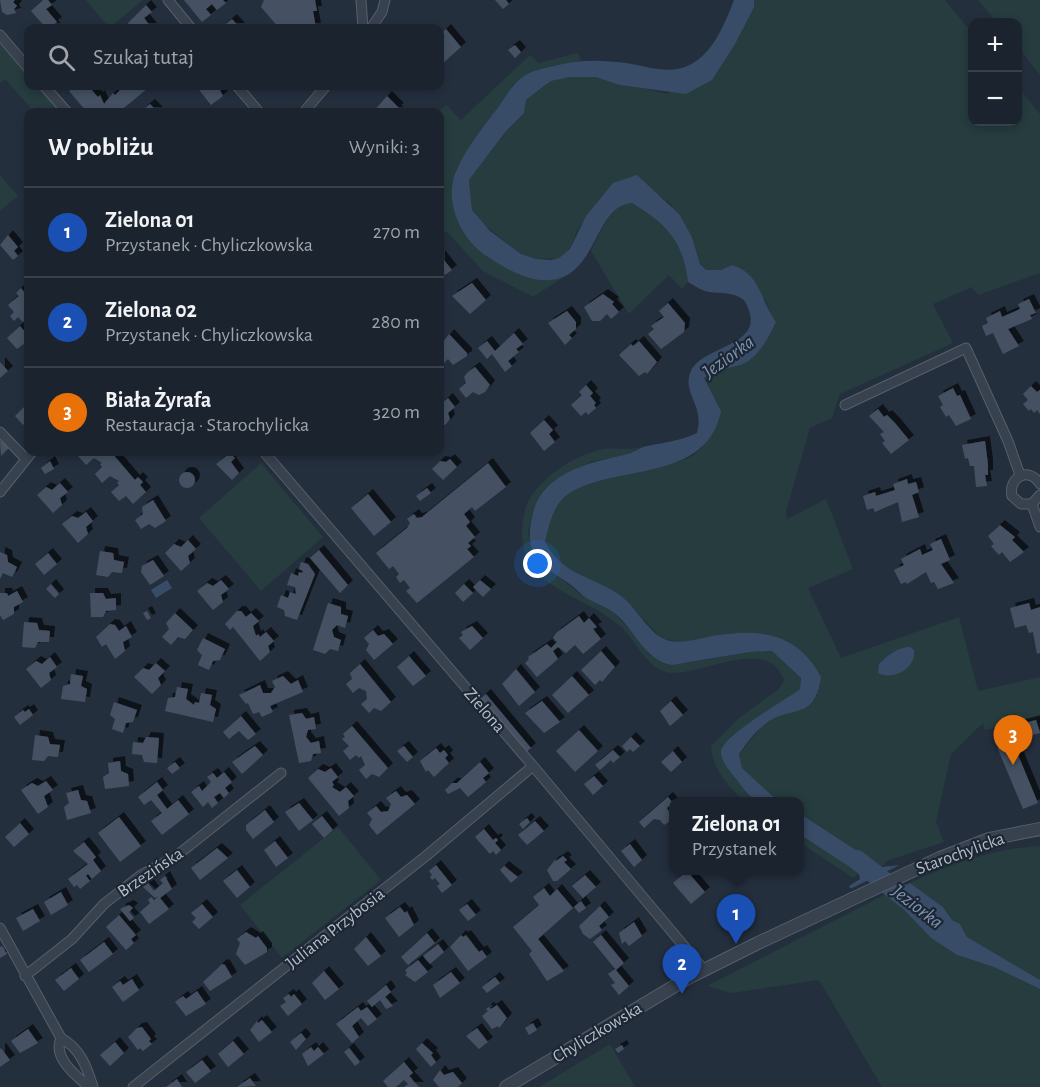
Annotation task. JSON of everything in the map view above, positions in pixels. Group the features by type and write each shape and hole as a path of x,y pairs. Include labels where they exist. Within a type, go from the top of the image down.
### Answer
{"street":[{"path":"168,0 188,24"},
{"path":"361,0 363,24"},
{"path":"374,24 382,12 385,0"},
{"path":"0,35 24,63"},
{"path":"48,90 63,108"},
{"path":"240,90 255,108"},
{"path":"307,108 323,90"},
{"path":"845,405 966,348 1008,441 1020,475"},
{"path":"0,432 24,451"},
{"path":"0,492 28,456"},
{"name":"Zielona","path":"267,456 534,766 704,970"},
{"path":"1040,484 1034,476 1020,475 1012,482 1012,496 1021,504 1032,504 1040,495"},
{"path":"1032,504 1040,527"},
{"name":"Juliana Przybosia","path":"133,1087 426,856 534,766"},
{"name":"Brzezińska","path":"25,976 72,939 104,904 141,874 175,857 281,773"},
{"name":"Starochylicka","path":"883,884 989,839 1040,829"},
{"name":"Chyliczkowska","path":"506,1087 704,970 883,884"},
{"path":"0,928 61,1038 70,1042 79,1054 91,1087"},
{"path":"61,1038 58,1047 64,1061 91,1087"}],"green space":[{"path":"86,0 143,0 114,24 106,24"},
{"path":"754,0 945,0 968,28 968,126 1022,126 1022,92 1040,114 1040,273 978,295 972,287 933,304 953,343 840,394 832,418 810,428 786,512 787,519 826,499 853,569 808,588 841,658 959,617 978,691 1040,677 1040,718 985,730 983,723 951,754 936,822 944,842 886,861 882,867 804,816 804,797 774,797 742,768 739,754 764,724 818,696 767,634 731,633 687,642 662,639 623,597 566,569 552,556 545,542 556,508 567,494 595,481 684,460 702,447 721,411 704,378 711,372 723,369 771,315 766,301 732,265 721,270 706,270 700,264 692,237 670,203 652,190 603,194 578,229 570,249 559,258 536,259 521,254 482,223 472,210 469,180 506,131 523,113 526,100 551,81 570,77 596,77 668,94 754,7"},
{"path":"978,0 1040,0 1040,75 1022,52 1022,18 994,18"},
{"path":"0,38 24,67 24,90 44,90 60,108 30,108 5,79 0,83"},
{"path":"577,53 582,60 526,75 513,85 457,168 452,184 507,266 533,279 552,280 564,277 533,297 483,271 447,232 444,233 443,108 446,105 461,120 530,55 539,63"},
{"path":"0,175 18,196 0,211"},
{"path":"632,203 654,218 671,234 682,254 688,282 682,289 669,275 629,314 591,251 612,214 624,205"},
{"path":"644,446 625,455 591,462 547,488 533,511 528,533 535,556 583,596 612,611 642,643 649,655 688,663 750,652 772,651 801,678 800,689 737,732 726,767 752,797 741,797 727,783 714,762 711,746 738,719 780,688 784,680 775,666 762,660 746,659 691,671 676,673 663,671 650,662 626,632 606,615 543,578 532,565 524,550 522,530 526,507 538,487 562,467 589,453 605,449 632,449"},
{"path":"261,463 323,537 261,591 199,518"},
{"path":"338,827 381,880 282,958 240,905"},
{"path":"804,837 859,873 853,878 804,845"},
{"path":"1040,846 1040,980 967,937 960,924 952,920 943,907 910,883 973,858 1023,847"},
{"path":"888,893 931,938 957,955 994,967 1040,989 1040,1087 882,1087 819,980 731,993 707,986"},
{"path":"610,1044 635,1087 539,1087"}],"water":[{"path":"734,0 754,0 754,7 735,44 712,80 686,94 620,85 596,77 570,77 551,81 526,100 524,113 506,131 469,180 472,210 490,231 521,254 536,259 551,260 559,258 570,249 586,216 613,183 637,175 679,214 692,237 700,264 706,270 721,270 732,265 742,269 754,281 776,322 762,347 752,358 740,365 717,371 704,378 721,411 714,432 702,447 669,465 589,484 572,491 556,508 545,542 553,554 570,569 621,596 650,629 664,639 681,641 729,634 761,634 788,642 800,650 811,662 821,677 813,701 807,707 764,725 739,754 742,768 774,797 750,796 727,767 721,752 731,737 742,728 800,689 801,678 772,651 750,652 672,665 662,662 646,650 613,612 586,598 545,567 533,552 530,538 531,522 537,502 545,490 567,473 595,462 645,447 679,440 697,433 698,414 689,386 691,371 706,356 738,340 746,333 750,325 750,314 746,303 737,296 705,291 688,282 682,255 671,235 654,218 632,203 620,207 610,216 587,254 578,266 566,275 551,280 525,277 485,255 468,238 456,216 452,191 458,167 470,146 511,89 524,76 543,68 587,61 626,63 663,70 678,69 694,63 710,48"},
{"path":"167,580 172,588 156,598 151,590"},
{"path":"910,647 914,650 914,656 908,667 897,674 878,673 879,664 886,658 897,650"},
{"path":"804,816 882,867 901,865 851,889 849,886 860,879 859,873 804,837"},
{"path":"910,883 943,907 952,920 960,924 967,937 1040,980 1040,989 994,967 957,955 931,938 888,893"}],"pier":[{"path":"904,863 903,867 852,892 848,890"}],"building":[{"path":"0,0 15,0 13,2 17,6 14,9 16,13 7,15 2,12"},
{"path":"43,0 48,0 52,5 46,9 57,22 42,24 31,11"},
{"path":"184,0 223,0 226,3 217,10 212,4 206,9 211,15 202,22"},
{"path":"264,0 315,0 317,11 313,11 315,24 276,24 261,7"},
{"path":"495,0 506,0 509,4 503,9"},
{"path":"146,5 152,12 144,18 149,24 128,23"},
{"path":"232,19 236,24 226,24"},
{"path":"446,29 461,47 444,62 444,31"},
{"path":"515,45 521,52 515,58 508,50"},
{"path":"92,90 98,97 100,95 104,104 113,93 115,95 120,90 146,90 124,108 84,108 69,91"},
{"path":"199,90 220,90 223,96 211,105"},
{"path":"387,96 399,108 376,108"},
{"path":"8,235 18,247 14,251 18,256 13,260 0,245"},
{"path":"444,260 452,270 444,274"},
{"path":"472,283 486,300 470,314 452,296"},
{"path":"21,288 24,292 23,322 18,317 14,321 10,316 14,312 8,305 19,296 16,293"},
{"path":"603,294 614,302 612,304 619,312 611,319 607,314 600,321 592,321 584,307"},
{"path":"1029,299 1036,313 1030,315 1032,319 1008,329 1019,346 1003,354 993,333 986,336 982,326 988,323 986,318 1000,311 1002,317 1020,309 1018,304"},
{"path":"668,303 685,323 684,332 661,349 648,334 654,329 651,326 664,317 659,311"},
{"path":"567,311 576,322 576,329 569,335 572,338 565,345 548,323"},
{"path":"20,326 24,331 24,344 17,349 7,338"},
{"path":"514,333 523,344 516,349 519,352 508,361 512,366 505,372 492,354 487,359 478,348 487,341 495,351"},
{"path":"449,334 467,353 467,356 453,365 448,359 444,363 444,341"},
{"path":"639,341 657,362 647,374 645,372 639,376 619,355 631,344 633,346"},
{"path":"0,362 8,371 0,378"},
{"path":"475,367 490,385 485,392 479,395 473,392 466,398 459,389 466,383 464,377"},
{"path":"586,385 593,393 590,396 596,403 594,405 596,408 588,415 586,412 581,416 571,405 582,395 579,392"},
{"path":"1031,386 1037,392 1040,390 1040,414 1037,410 1034,413 1031,409 1029,411 1023,404 1028,400 1023,394"},
{"path":"953,388 957,396 960,395 971,419 956,426 949,415 946,417 940,407 943,405 938,396"},
{"path":"448,398 455,407 448,413 450,419 444,425 444,402"},
{"path":"24,407 23,425 15,416"},
{"path":"878,409 884,417 887,415 895,423 909,440 891,454 882,443 885,441 880,434 884,432 869,416"},
{"path":"544,420 553,430 549,434 555,442 544,451 530,433"},
{"path":"2,440 9,448 1,456 0,442"},
{"path":"985,441 988,464 988,475 985,475 987,486 976,487 974,466 970,466 968,458 965,459 962,445"},
{"path":"78,456 114,456 135,480 138,477 143,482 140,485 146,492 133,504 126,496 119,501 111,492 119,485 117,483 119,481 110,476 102,483 95,474 102,467 100,464 102,463 94,458 86,465"},
{"path":"226,456 233,456 235,458 231,462 239,473 232,480 216,464"},
{"path":"450,459 457,467 443,480 432,469 440,461 446,462"},
{"path":"50,461 54,469 45,474 41,468"},
{"path":"488,463 506,487 475,511 472,507 464,514 470,522 466,526 475,537 468,543 471,546 467,549 474,557 417,603 406,591 410,588 404,580 400,583 396,577 399,574 393,566 389,569 376,553 407,528 410,523 407,519 414,514 417,518 422,517"},
{"path":"187,472 195,480 187,488 179,480"},
{"path":"907,479 908,484 916,482 919,492 912,495 919,517 902,522 898,502 875,512 873,508 867,510 863,496 875,492 876,496 895,490 893,484"},
{"path":"60,483 68,492 60,498 62,505 53,513 37,495 46,487 52,490"},
{"path":"427,488 431,493 420,501 416,496"},
{"path":"368,494 391,522 374,536 351,508"},
{"path":"153,500 166,521 155,528 149,524 141,529 135,520 143,514 142,507"},
{"path":"86,512 93,521 86,527 88,534 78,543 62,524 72,516 78,518"},
{"path":"1000,525 1015,537 1012,540 1024,552 1010,562 1002,552 999,555 991,546 994,544 988,536"},
{"path":"941,539 950,560 941,564 954,583 938,589 934,582 931,583 926,572 907,584 906,582 901,584 894,570 904,565 901,559 920,549 922,555 933,550 930,544"},
{"path":"188,540 196,549 188,556 190,563 181,571 165,553 174,544 181,547"},
{"path":"319,550 348,585 340,593 310,558"},
{"path":"100,551 113,553 114,560 124,562 122,573 112,572 108,577 96,575"},
{"path":"0,552 7,555 8,562 17,567 12,577 3,573 0,579"},
{"path":"48,553 57,564 44,575 35,564"},
{"path":"153,560 164,576 150,585 141,572 142,566"},
{"path":"301,562 308,564 315,574 297,620 285,616 284,610 277,607 281,595 288,598 290,592 296,594 295,587 287,585 291,573 298,576 299,572 302,573 303,571 299,569"},
{"path":"221,580 229,589 221,595 223,602 213,610 197,591 207,583 213,586"},
{"path":"480,580 491,589 483,597 473,587"},
{"path":"51,584 59,594 55,598 46,589"},
{"path":"464,584 473,593 463,602 455,593"},
{"path":"17,591 23,602 14,607 14,614 3,620 0,615 0,593 7,593 8,596"},
{"path":"90,593 103,593 106,599 116,598 116,610 106,611 103,617 91,617"},
{"path":"328,603 341,607 341,614 348,616 345,628 337,625 332,630 334,637 341,640 338,651 330,649 325,654 313,650"},
{"path":"1029,603 1031,610 1040,607 1040,653 1037,654 1033,632 1029,633 1026,625 1015,628 1010,608"},
{"path":"147,611 151,618 147,620 143,613"},
{"path":"237,611 241,611 246,617 251,613 259,621 253,626 256,636 258,634 260,637 266,632 274,641 268,646 270,652 260,661 233,627 230,630 225,624"},
{"path":"175,613 193,630 185,639 178,637 171,645 162,637 169,629 166,623"},
{"path":"579,616 584,623 589,618 597,627 593,629 601,639 583,654 575,645 566,653 558,647 553,651 558,659 537,677 525,663 528,657 547,644 551,648 557,642 553,638 556,633"},
{"path":"24,622 37,623 39,630 50,631 49,642 38,642 35,648 22,647"},
{"path":"110,624 115,625 119,631 126,626 132,637 123,642 125,651 115,659 106,644 102,647 96,637"},
{"path":"472,626 483,638 470,650 459,638 463,635 461,632"},
{"path":"373,630 378,636 384,634 393,644 374,660 366,650 369,644 364,638"},
{"path":"203,638 225,649 220,660 213,661 209,670 198,665 202,655 197,650"},
{"path":"601,651 615,667 602,682 600,680 595,685 581,670"},
{"path":"409,656 426,676 413,686 397,667"},
{"path":"50,657 57,667 49,673 51,680 41,688 26,669 36,661 42,664"},
{"path":"156,663 165,671 158,678 161,685 152,694 134,677 143,668 149,670"},
{"path":"360,664 391,702 381,711 374,708 369,713 361,704 367,699 366,691 359,688 353,693 346,684 352,679 350,673"},
{"path":"516,669 535,692 519,706 502,684"},
{"path":"71,674 83,676 81,686 87,689 85,702 61,699 63,686 70,684"},
{"path":"283,676 291,684 298,680 303,692 270,706 273,712 262,717 259,712 253,714 248,703 246,704 239,695 260,685 263,693 271,693 275,687 272,681"},
{"path":"572,676 589,695 568,713 552,695"},
{"path":"177,687 188,689 186,699 194,705 195,702 199,703 201,693 212,695 210,705 216,709 213,722 165,711 168,698 175,697"},
{"path":"486,694 531,748 525,753 480,699"},
{"path":"542,701 560,722 544,733 525,713"},
{"path":"671,701 683,715 670,726 660,711"},
{"path":"114,702 137,710 133,722 126,723 123,733 112,729 115,719 110,715"},
{"path":"29,709 33,715 20,725 14,717 23,710 25,712"},
{"path":"302,713 306,719 314,717 316,729 308,730 306,737 311,743 319,741 321,753 313,754 311,761 299,763 289,715"},
{"path":"241,716 256,734 248,740 239,731 229,739 223,732"},
{"path":"1036,720 1040,733 1017,739 1013,726"},
{"path":"352,726 388,768 379,777 372,774 366,779 359,770 365,765 361,756 359,758 356,755 350,760 343,751 349,746 342,739 345,737 343,734"},
{"path":"579,730 598,751 575,772 556,751"},
{"path":"35,735 48,737 50,744 60,745 58,757 48,756 44,761 32,760"},
{"path":"146,737 159,738 157,763 144,762 142,755 132,754 133,742 143,743"},
{"path":"631,737 640,746 633,752 630,749 627,752 622,746"},
{"path":"1004,744 1009,753 1016,750 1038,803 1023,809 997,747"},
{"path":"255,746 263,755 242,774 232,762"},
{"path":"404,746 413,757 407,762 397,751"},
{"path":"436,748 440,753 444,750 448,755 445,758 449,763 434,777 428,770 426,772 420,761"},
{"path":"613,750 620,757 613,763 611,760 600,770 595,765"},
{"path":"673,751 682,762 671,772 661,762"},
{"path":"120,761 121,771 128,774 129,786 105,789 103,777 109,773 108,763"},
{"path":"175,762 180,768 172,774 167,768"},
{"path":"480,762 489,773 483,778 486,782 468,797 460,788 448,794 445,790 452,783 457,783"},
{"path":"331,768 338,777 332,782 334,785 332,787 340,792 346,787 354,796 348,801 349,808 339,816 308,778 318,769 325,772"},
{"path":"224,772 232,782 225,788 229,793 224,798 220,793 214,797 218,803 212,808 208,802 203,807 191,792 199,786 202,791 211,782 207,777 213,773 217,778"},
{"path":"594,776 603,786 593,795 584,784"},
{"path":"46,781 53,790 44,796 48,807 38,814 21,790 32,783 38,786"},
{"path":"157,782 163,790 157,795 167,809 178,800 189,814 162,835 151,821 162,813 151,800 144,805 138,797"},
{"path":"78,790 81,800 87,801 91,813 67,820 64,807 69,803 66,793"},
{"path":"396,791 401,797 407,795 415,804 377,835 369,825 372,819 367,813 376,806 381,812 388,811 391,804 386,798"},
{"path":"669,798 667,808 669,822 664,825 660,820 654,819 644,828 639,822"},
{"path":"299,803 313,820 299,831 285,812"},
{"path":"265,810 274,822 253,839 246,830 246,825"},
{"path":"322,816 333,830 324,838 312,824"},
{"path":"119,817 141,846 120,862 98,833"},
{"path":"527,818 530,822 523,829 519,824"},
{"path":"535,821 544,831 527,845 518,835"},
{"path":"20,823 29,834 14,847 5,837"},
{"path":"484,829 493,840 496,838 498,840 495,843 501,850 496,855 493,851 490,854 475,837"},
{"path":"275,841 288,858 276,867 264,850"},
{"path":"84,842 96,857 93,860 101,871 92,879 88,874 86,876 90,881 80,889 77,885 74,887 68,879 88,864 73,851"},
{"path":"630,844 642,860 634,867 621,851"},
{"path":"217,848 228,858 200,880 191,868"},
{"path":"563,856 567,860 564,862 571,869 557,881 553,881 547,870 555,860"},
{"path":"436,865 452,885 442,893 437,886 440,884 435,878 432,880 430,877 432,875 429,871"},
{"path":"504,866 518,877 511,883 500,870"},
{"path":"237,870 250,887 237,898 223,881"},
{"path":"585,875 596,887 583,898 572,886"},
{"path":"682,875 690,875 705,892 691,904 673,883"},
{"path":"165,876 172,889 160,898 169,909 149,924 140,912 150,903 148,900 151,897 154,900 159,896 155,898 143,887 148,883 154,891 163,883 160,880"},
{"path":"544,888 550,896 557,889 573,908 538,939 564,971 547,981 529,954 532,951 513,927 539,905 533,897"},
{"path":"61,892 68,905 51,915 44,902"},
{"path":"581,901 586,908 579,913 574,907"},
{"path":"202,904 213,917 199,929 192,922 196,918 191,913"},
{"path":"467,904 476,915 468,921 459,910"},
{"path":"129,905 133,908 129,912 134,918 130,921 120,909"},
{"path":"600,906 609,917 599,926 602,930 590,939 583,934 579,926"},
{"path":"400,907 405,913 407,911 414,925 399,937 385,918"},
{"path":"33,909 40,921 23,931 16,918"},
{"path":"119,915 136,935 131,939 134,943 126,950 106,927"},
{"path":"634,922 642,936 629,946 625,941 622,944 619,933"},
{"path":"246,932 256,938 258,936 267,948 267,952 245,965 236,954 240,943 237,939"},
{"path":"427,933 435,943 408,965 401,957"},
{"path":"461,935 463,937 466,935 479,952 482,950 487,957 468,971 450,947"},
{"path":"601,935 624,963 616,970 593,942"},
{"path":"366,937 381,956 368,966 354,949"},
{"path":"104,942 113,954 89,972 80,960"},
{"path":"438,944 444,952 430,964 423,956"},
{"path":"2,946 7,954 0,958 0,947"},
{"path":"676,955 682,963 670,971 664,963"},
{"path":"418,960 428,972 415,982 405,975 407,973 405,970"},
{"path":"222,964 232,977 210,991 203,982"},
{"path":"71,968 79,979 64,991 55,980"},
{"path":"615,969 629,986 619,995 611,985 615,983 608,974"},
{"path":"324,971 339,989 325,1000 312,983"},
{"path":"451,972 460,983 440,998 433,985"},
{"path":"495,977 500,983 487,993 482,987"},
{"path":"132,979 139,990 123,1002 112,987 120,981 123,985"},
{"path":"386,985 391,992 385,997 393,1006 386,1009 380,1000 372,1007 367,1001"},
{"path":"197,991 206,1004 186,1016 175,1002 183,996 186,999"},
{"path":"289,994 291,997 294,994 302,1004 288,1016 280,1006 286,1002 283,998"},
{"path":"497,1005 507,1018 499,1028 498,1026 492,1029 482,1016 488,1011 486,1009"},
{"path":"358,1007 361,1011 367,1007 377,1019 368,1026 361,1018 352,1026 359,1037 352,1043 336,1024"},
{"path":"262,1020 272,1032 259,1042 250,1030 257,1021 258,1023"},
{"path":"533,1023 537,1030 529,1035 525,1028"},
{"path":"142,1027 152,1044 143,1051 140,1048 138,1050 128,1037 137,1028"},
{"path":"477,1028 488,1042 479,1049 466,1036"},
{"path":"28,1029 38,1043 20,1053 11,1041"},
{"path":"301,1033 306,1039 296,1050 290,1042"},
{"path":"233,1041 244,1054 228,1067 218,1054"},
{"path":"115,1042 124,1053 110,1066 100,1055"},
{"path":"422,1043 433,1053 431,1055 436,1062 431,1067 416,1049"},
{"path":"622,1045 624,1049 618,1053 615,1049"},
{"path":"311,1047 314,1051 318,1047 324,1054 308,1066 302,1054"},
{"path":"349,1048 360,1062 355,1066 344,1052"},
{"path":"0,1049 10,1060 0,1067"},
{"path":"202,1060 211,1071 195,1083 186,1072"},
{"path":"404,1062 413,1073 409,1076 419,1087 404,1087 408,1084 404,1080 396,1087 388,1087 383,1081"},
{"path":"440,1070 444,1075 453,1072 462,1083 458,1087 439,1087 433,1080"},
{"path":"250,1078 256,1086 237,1087"},
{"path":"177,1079 182,1087 166,1087"}],"waterway":[{"name":"Jeziorka","path":"857,860 914,905"}],"place":[{"name":"Biała Żyrafa","path":"1013,765"},
{"name":"Zielona 01","path":"736,944"},
{"name":"Zielona 02","path":"682,994"}]}
